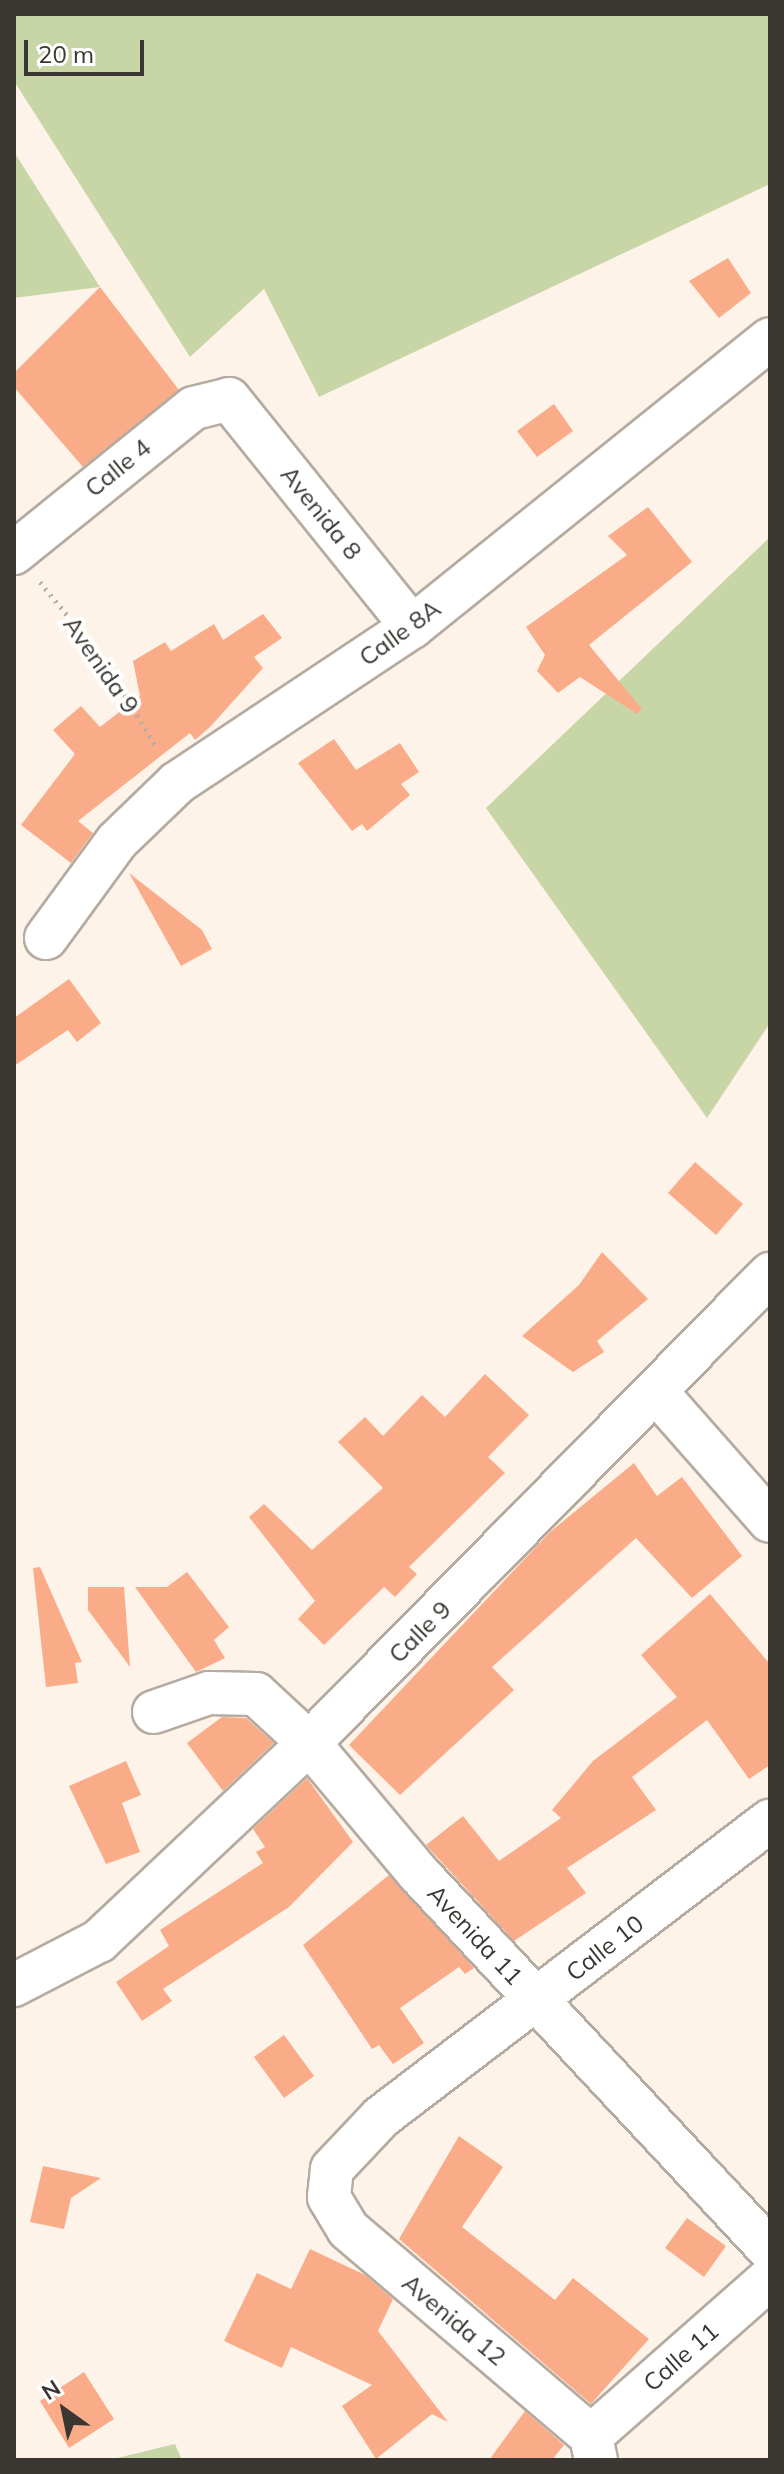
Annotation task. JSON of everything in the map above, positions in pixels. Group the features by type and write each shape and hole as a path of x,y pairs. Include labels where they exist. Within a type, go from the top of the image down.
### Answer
{"street":[{"name":"Calle 8A","path":"46,938 117,841 177,783 412,627 770,339"},
{"name":"Avenida 8","path":"229,399 412,627"},
{"name":"Calle 4","path":"24,547 194,408 229,399"},
{"name":"Calle 9","path":"14,1985 99,1941 309,1743 658,1394 770,1274"},
{"path":"658,1394 770,1521"},
{"name":"Avenida 11","path":"154,1712 209,1693 256,1694 309,1743 536,2001 770,2250"},
{"name":"Calle 10","path":"332,2169 381,2117 770,1821"},
{"name":"Avenida 12","path":"332,2169 329,2197 348,2229 594,2448"},
{"name":"Calle 11","path":"594,2448 770,2278"}],"path":[{"name":"Avenida 9","path":"24,547 104,660 177,783"}],"green space":[{"path":"14,14 770,14 770,184 319,397 264,289 190,357 14,81"},
{"path":"14,152 100,287 14,298"},
{"path":"770,537 770,1023 707,1118 486,808"},
{"path":"175,2444 182,2460 109,2460"}],"building":[{"path":"728,258 751,293 719,318 689,281"},
{"path":"100,287 179,390 83,467 14,387 14,373"},
{"path":"554,404 573,431 537,457 517,431"},
{"path":"648,507 692,562 589,645 642,709 637,714 580,677 558,693 537,671 545,655 526,627 627,555 608,536"},
{"path":"263,614 282,638 254,657 263,668 195,740 190,733 78,821 93,833 71,863 21,825 75,754 53,730 81,706 100,727 140,696 133,661 165,642 171,651 214,624 223,640"},
{"path":"334,739 356,770 400,743 419,772 401,784 410,795 367,831 362,824 352,831 298,763"},
{"path":"129,873 202,930 212,949 181,966"},
{"path":"69,979 101,1023 77,1042 68,1030 14,1066 14,1018"},
{"path":"695,1162 743,1204 716,1235 668,1193"},
{"path":"602,1252 648,1299 597,1341 604,1352 573,1372 522,1336 579,1285"},
{"path":"485,1374 529,1415 488,1457 505,1473 409,1567 417,1574 395,1597 384,1587 324,1645 298,1619 315,1601 249,1517 264,1504 312,1550 383,1488 338,1442 365,1417 383,1436 422,1395 445,1417"},
{"path":"634,1463 657,1496 682,1477 742,1556 692,1598 636,1538 492,1667 514,1690 400,1795 349,1745 550,1532"},
{"path":"40,1567 82,1662 75,1663 78,1683 46,1687 33,1568"},
{"path":"187,1572 229,1627 214,1640 225,1658 196,1672 135,1587 167,1587"},
{"path":"88,1587 124,1587 130,1667 88,1610"},
{"path":"710,1594 770,1664 770,1765 749,1779 707,1720 632,1777 656,1810 567,1868 586,1893 514,1941 426,1845 463,1816 499,1861 561,1818 552,1810 593,1761 677,1697 641,1655"},
{"path":"222,1717 246,1718 274,1743 223,1791 187,1743"},
{"path":"126,1761 141,1795 122,1803 140,1852 106,1864 69,1786"},
{"path":"307,1778 353,1842 289,1907 163,1989 172,2001 142,2021 116,1982 169,1946 160,1930 263,1863 256,1852 265,1847 253,1829"},
{"path":"389,1875 474,1968 465,1974 459,1967 400,2008 424,2043 393,2064 379,2045 372,2049 303,1945"},
{"path":"284,2035 314,2076 284,2098 254,2057"},
{"path":"459,2136 503,2167 462,2227 555,2300 573,2278 649,2339 591,2404 399,2239"},
{"path":"43,2166 101,2178 71,2198 64,2229 30,2222"},
{"path":"687,2218 726,2246 704,2277 665,2248"},
{"path":"310,2249 365,2275 393,2299 378,2331 448,2422 432,2414 376,2459 342,2406 372,2385 291,2347 282,2368 224,2341 257,2273 291,2289"},
{"path":"84,2372 114,2419 69,2448 40,2401"},
{"path":"525,2411 564,2445 552,2460 489,2460"}]}
